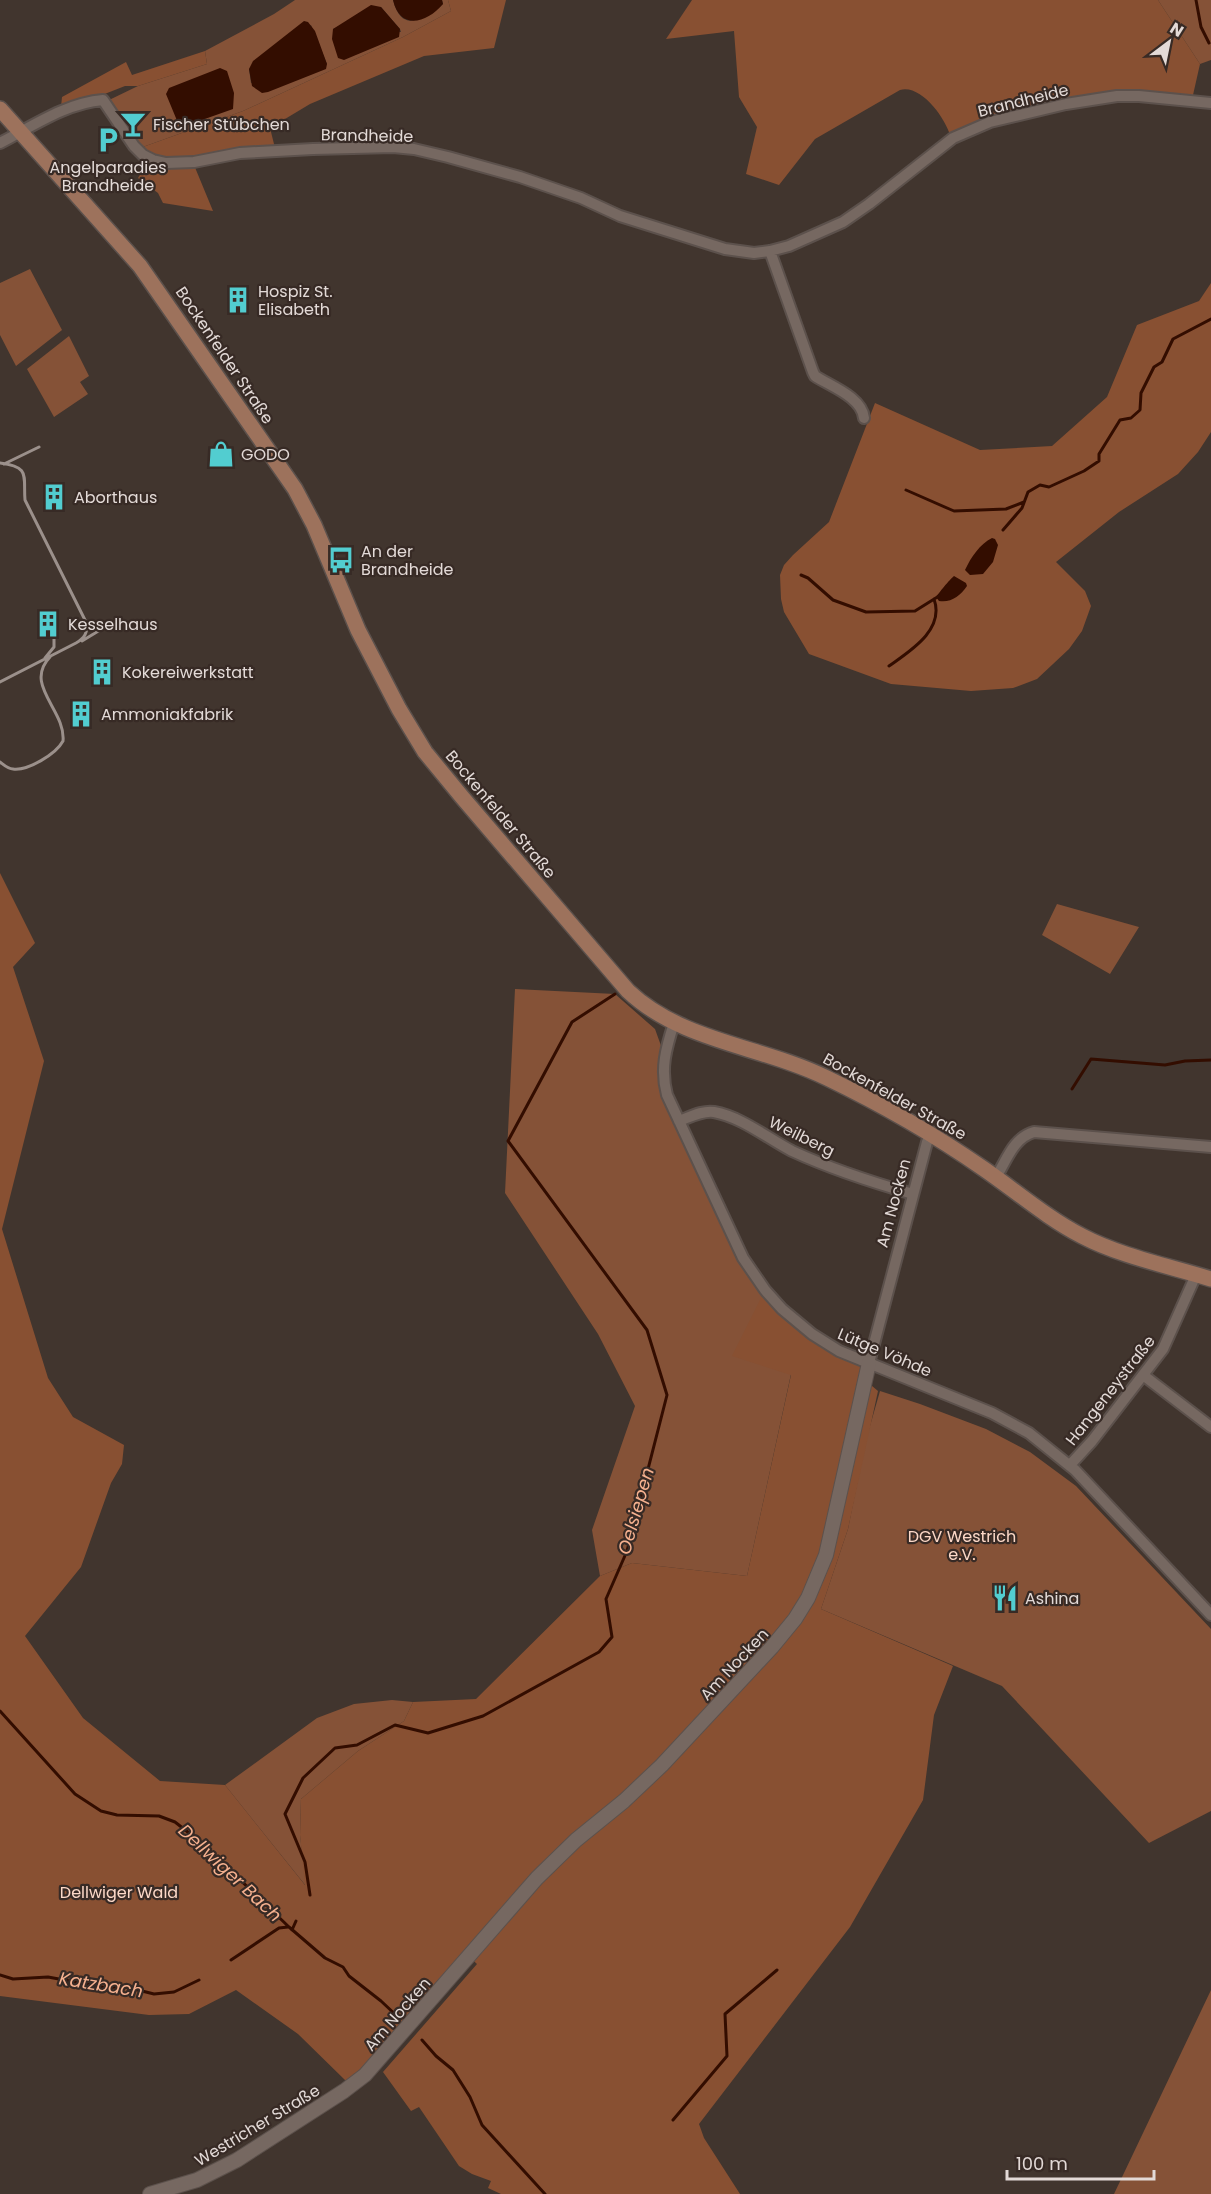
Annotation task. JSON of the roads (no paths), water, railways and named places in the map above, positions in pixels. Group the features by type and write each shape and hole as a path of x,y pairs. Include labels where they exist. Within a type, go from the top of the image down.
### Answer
{"main road":[{"name":"Bockenfelder Straße","path":"0,109 140,266 295,489 314,525 358,630 425,752 628,991 639,1001 674,1023 818,1074 931,1135 1083,1236 1114,1249 1204,1277"}],"street":[{"name":"Brandheide","path":"20,133 62,111 88,102 104,100 134,146 143,155 166,163 194,162 240,153 393,147 414,149 520,177 581,198 620,216 725,249 746,252 770,251 802,241 843,222 953,138 990,122 1066,104 1117,96 1211,103"},
{"path":"0,143 20,133"},
{"path":"770,251 815,376 853,400 864,412 864,418"},
{"name":"Lütge Vöhde","path":"674,1023 664,1054 663,1080 679,1121 743,1258 782,1310 812,1334 839,1351 992,1413 1029,1433 1070,1465"},
{"name":"Weilberg","path":"679,1121 707,1112 716,1112 739,1121 819,1164 869,1182 913,1194"},
{"path":"996,1177 1018,1141 1026,1134 1034,1132 1211,1147"},
{"name":"Am Nocken","path":"344,2091 379,2060 537,1878 576,1840 624,1801 662,1765 772,1647 795,1619 816,1584 826,1555 869,1363 913,1194 931,1135"},
{"name":"Hangeneystraße","path":"1204,1277 1163,1349 1070,1465 1211,1615"},
{"path":"1143,1376 1211,1427"},
{"name":"Westricher Straße","path":"150,2194 196,2180 237,2160 344,2091"}],"waterway":[{"path":"1196,0 1201,27 1209,43"},
{"path":"1003,530 1022,508 1028,492 1040,485 1049,487 1084,471 1099,461 1099,454 1120,420 1131,418 1140,410 1141,393 1154,367 1162,362 1173,339 1211,319"},
{"path":"906,490 954,511 1006,509 1024,502"},
{"path":"801,575 808,578 833,600 866,612 915,611 939,596"},
{"path":"889,666 915,646 930,630 935,620 934,599"},
{"name":"Oelsiepen","path":"310,1895 305,1862 285,1814 303,1778 335,1748 357,1745 395,1725 428,1733 483,1716 599,1652 612,1637 606,1599 627,1551 667,1395 647,1330 508,1141 572,1022 615,994"},
{"path":"1072,1089 1091,1059 1165,1065 1185,1061 1211,1060"},
{"name":"Dellwiger Bach","path":"0,1711 75,1794 101,1811 117,1815 159,1816 175,1822 203,1844 289,1927 325,1958 343,1967 349,1976 398,2017"},
{"name":"Oelsiepen","path":"292,1930 296,1921"},
{"name":"Katzbach","path":"231,1960 279,1928 288,1927"},
{"path":"673,2120 727,2056 725,2014 777,1970"},
{"name":"Katzbach","path":"0,1975 13,1979 48,1977 108,1988 122,1986 154,1994 174,1992 199,1980"},
{"name":"Dellwiger Bach","path":"422,2040 453,2070 470,2097 482,2125 545,2194"}],"railway":[{"path":"4,464 39,447"},
{"path":"0,463 21,470 25,500 87,624 87,630 82,639 0,682"},
{"path":"82,641 105,627"},
{"path":"45,658 54,647 54,638"},
{"path":"0,762 11,769 26,767 48,756 63,741 62,730 43,688 41,678 43,667 50,657"}],"place":[{"name":"Fischer Stübchen","path":"133,124"},
{"name":"Angelparadies Brandheide","path":"108,140"},
{"name":"Hospiz St. Elisabeth","path":"238,300"},
{"name":"GODO","path":"221,454"},
{"name":"Aborthaus","path":"54,497"},
{"name":"An der Brandheide","path":"341,560"},
{"name":"Kesselhaus","path":"48,624"},
{"name":"Kokereiwerkstatt","path":"102,672"},
{"name":"Ammoniakfabrik","path":"81,714"},
{"name":"Ashina","path":"1005,1598"}],"park label":[{"name":"DGV Westrich e.V.","path":"962,1545"},
{"name":"Dellwiger Wald","path":"119,1892"}]}
